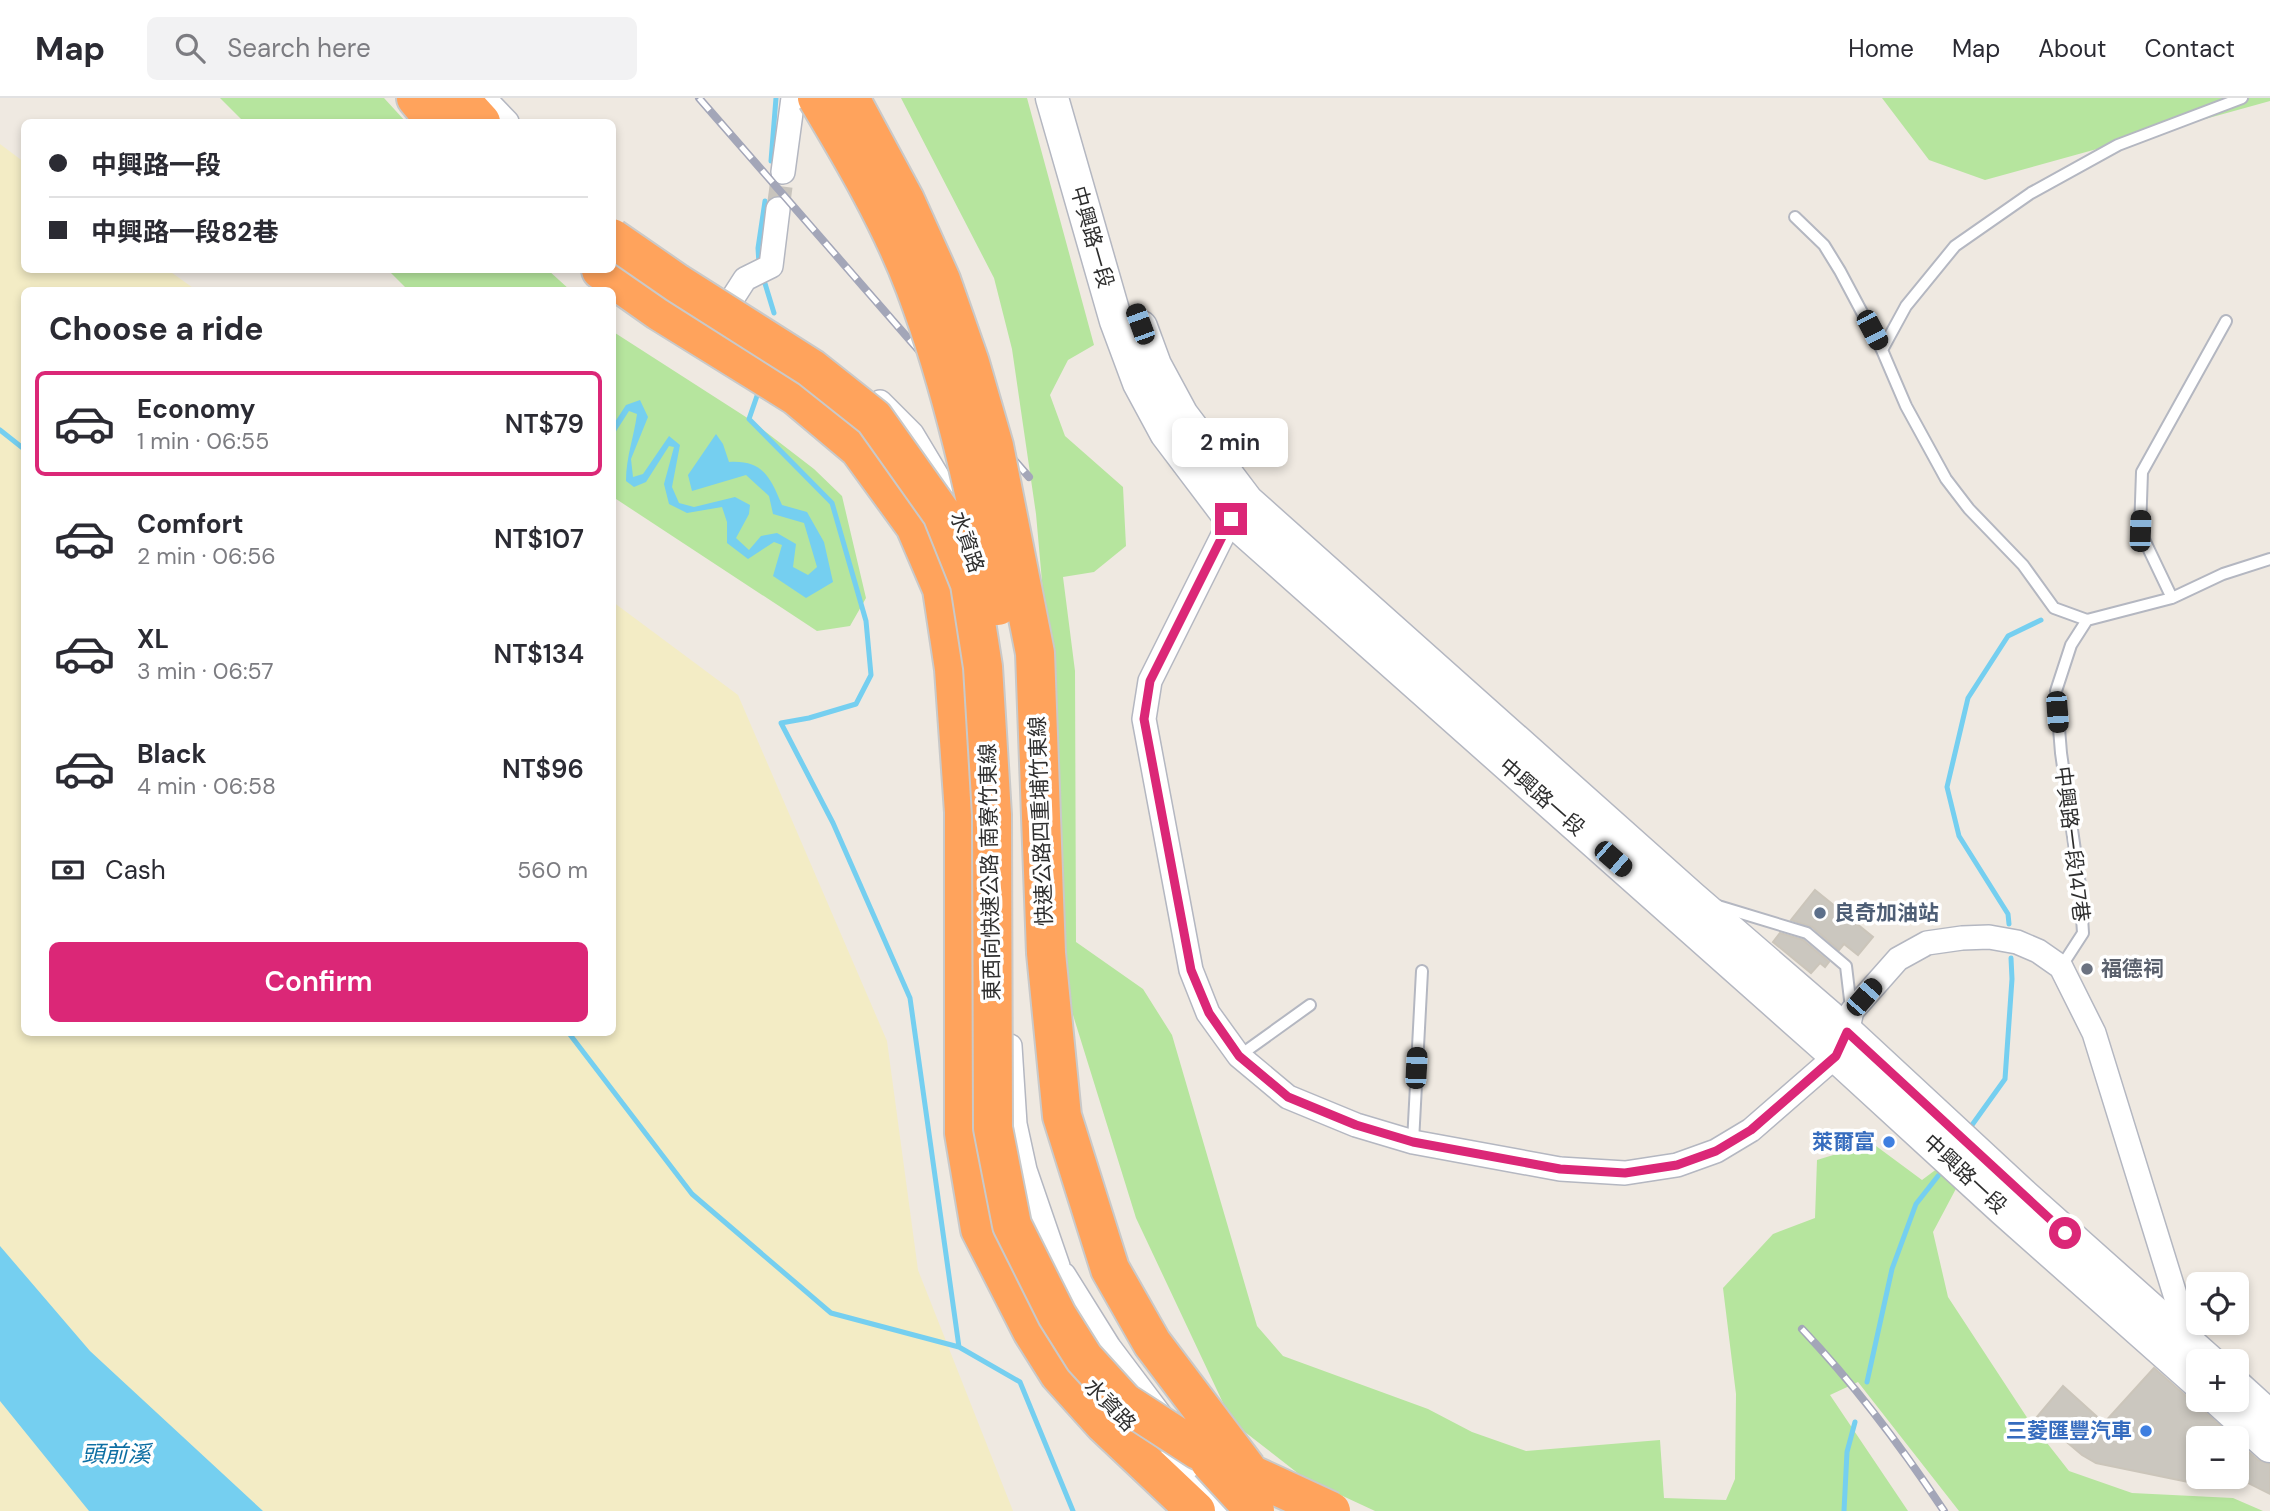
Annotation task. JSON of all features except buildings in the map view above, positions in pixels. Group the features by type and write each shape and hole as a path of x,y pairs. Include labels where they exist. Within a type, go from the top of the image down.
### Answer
{"highway":[{"path":"416,98 434,119"},
{"path":"459,98 478,119"},
{"name":"快速公路四重埔竹東線","path":"817,98 881,213 915,285 943,368 967,456 1008,652 1021,968 1036,1122 1089,1286 1132,1359 1218,1472 1225,1510"},
{"name":"快速公路四重埔竹東線","path":"850,98 905,200 941,280 970,363 994,446 1035,653 1046,953 1062,1116 1110,1269 1152,1343 1235,1457 1287,1511"},
{"name":"東西向快速公路 南寮竹東線","path":"616,241 677,284 811,368 874,418 942,514 971,584 983,667 992,815 993,1128 1012,1225 1057,1315 1084,1358 1124,1402 1198,1450 1332,1511"},
{"name":"東西向快速公路 南寮竹東線","path":"605,273 659,311 796,396 859,449 915,526 942,589 954,669 964,812 964,1133 980,1229 1012,1296 1059,1374 1104,1424 1225,1510"}],"main road":[{"name":"中興路一段","path":"1052,98 1116,321 1139,383 1166,433 1231,519 1375,650 1845,1033"},
{"name":"中興路一段","path":"1074,98 1132,303 1155,365 1182,415 1257,511 1845,1033 2024,1196 2186,1354"},
{"path":"2249,1398 2270,1417"},
{"path":"2232,1412 2270,1446"}],"street":[{"path":"436,98 454,119"},
{"path":"484,98 504,119"},
{"path":"783,172 793,98"},
{"path":"713,329 739,288 771,266 778,209"},
{"name":"水資路","path":"616,221 681,266 739,288 809,346 863,385 912,434 957,508 978,565 992,656 1003,813 1009,1030"},
{"name":"水資路","path":"616,265 713,329 802,383 867,435 928,522 947,574 963,659 1009,1030 1017,1135 1025,1170 1058,1266 1074,1368 1116,1415 1225,1510"},
{"path":"1231,519 1150,681 1144,719 1191,970 1209,1013 1239,1056 1288,1097 1356,1125 1413,1142 1560,1169 1625,1173 1677,1165 1716,1151 1751,1130 1845,1033 1898,959 1927,943 1989,937 2017,942 2038,951 2062,967 2094,1032 2193,1349"},
{"name":"水資路","path":"1058,1266 1109,1347 1147,1396 1225,1510"}],"lane":[{"path":"1882,350 1906,306 1955,246 2031,192 2118,145 2242,98"},
{"path":"1796,217 1824,245 1882,350 1906,406 1946,479 1969,509 2023,565 2054,608 2087,620 2172,598 2223,574 2270,559"},
{"path":"2172,598 2140,531 2142,472 2226,321"},
{"name":"中興路一段147巷","path":"2062,967 2083,933 2080,885 2060,753 2056,691 2071,645 2087,620"},
{"path":"1691,897 1807,933 1846,966 1845,1033"},
{"path":"1413,1142 1422,971"},
{"path":"1239,1056 1310,1005"}],"green space":[{"path":"220,98 384,98 403,119 241,119"},
{"path":"901,98 1027,98 1094,345 1068,360 1050,395 1065,436 1123,487 1126,546 1094,572 1063,577 1075,671 1076,942 1143,989 1172,1035 1257,1326 1283,1356 1428,1409 1472,1432 1526,1451 1660,1440 1664,1498 1726,1500 1735,1479 1736,1394 1723,1288 1773,1234 1815,1218 1817,1160 1872,1143 1922,1180 1942,1165 1959,1183 1933,1232 1948,1297 2026,1416 2069,1471 2132,1493 2233,1498 2263,1511 1959,1511 1858,1382 1830,1395 1908,1511 1375,1511 1304,1478 1232,1422 1136,1218 1064,986 1047,638 1036,514 1012,349 994,278"},
{"path":"1882,98 2270,98 2270,101 1985,180 1929,160"},
{"path":"391,273 551,273 567,287 405,287"},
{"path":"616,334 749,419 814,469 842,496 866,598 850,626 817,631 616,499"}],"sand":[{"path":"0,144 21,160 21,273 172,273 192,287 21,287 21,1036 616,1036 616,604 738,695 887,1041 918,1270 1013,1511 0,1511"}],"water":[{"path":"640,400 648,417 631,459 633,477 643,474 669,436 680,445 672,487 679,503 694,507 735,497 750,505 749,514 736,538 749,550 761,536 777,533 796,544 793,567 808,575 817,567 804,523 773,514 769,496 746,475 692,491 688,475 716,434 723,444 729,462 758,467 769,479 782,505 807,512 824,542 833,582 806,598 773,576 782,545 774,542 748,559 727,543 727,522 722,507 687,513 669,504 664,484 674,447 669,446 646,482 634,487 626,481 637,414 629,411 616,431 616,420 626,405"},
{"name":"頭前溪","path":"0,1246 90,1351 263,1511 89,1511 0,1401"}],"waterway":[{"path":"771,161 776,98"},
{"path":"759,264 758,248 765,201"},
{"path":"763,277 774,313"},
{"path":"758,393 749,419 832,503 866,621 871,675 856,704 781,723 833,823 910,998 959,1347"},
{"path":"0,430 21,447"},
{"path":"2009,924 2008,914 1959,836 1947,787 1968,698 2008,636 2041,620"},
{"path":"1972,1125 2005,1079 2011,958"},
{"path":"571,1036 692,1194 831,1313 959,1347 1020,1382 1073,1511"},
{"path":"1867,1382 1892,1269 1916,1204 1938,1176"},
{"path":"1844,1511 1847,1452 1855,1422"}],"tunnel":[{"path":"778,209 783,172"}],"railway":[{"path":"699,98 1029,477"},
{"path":"1802,1329 1877,1417 1944,1511"}],"place":[{"name":"良奇加油站","path":"1820,913"},
{"name":"福德祠","path":"2087,969"},
{"name":"萊爾富","path":"1889,1142"},
{"name":"三菱匯豐汽車","path":"2146,1431"}],"route":[{"path":"1231,519 1150,681 1144,719 1191,970 1209,1013 1239,1056 1288,1097 1356,1125 1413,1142 1486,1157 1560,1169 1625,1173 1677,1165 1716,1151 1751,1130 1836,1056 1847,1032 2065,1233"}]}
